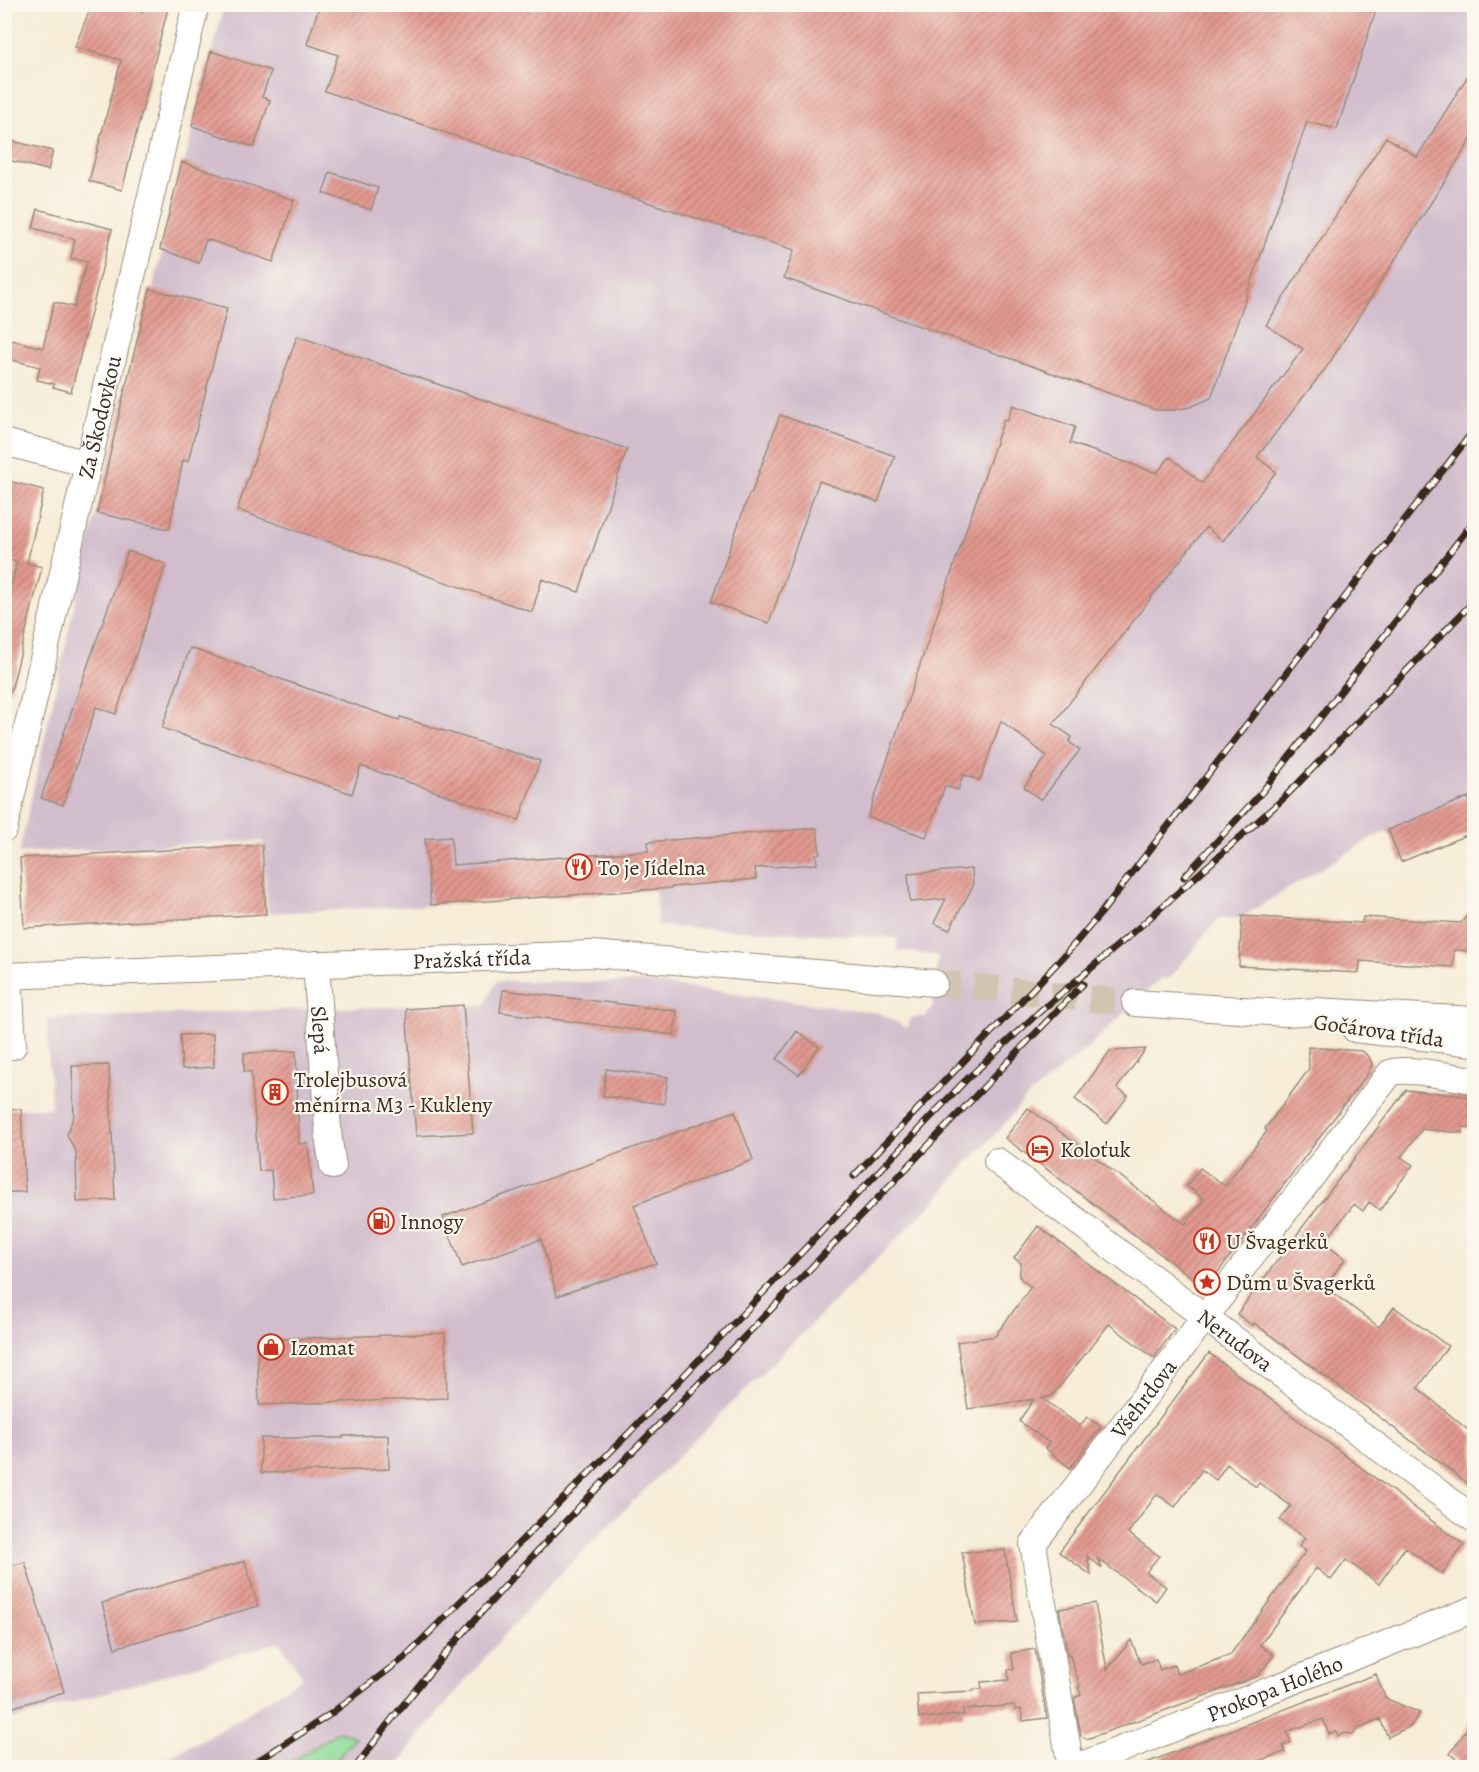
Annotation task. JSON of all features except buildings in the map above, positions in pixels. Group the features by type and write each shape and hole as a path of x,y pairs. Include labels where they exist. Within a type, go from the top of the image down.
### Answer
{"street":[{"name":"Za Škodovkou","path":"4,830 196,4"},
{"path":"4,442 88,464"},
{"name":"Pražská třída","path":"9,1046 7,976 592,954 934,983"},
{"name":"Slepá","path":"316,964 329,1142 333,1166"},
{"name":"Gočárova třída","path":"1135,1003 1285,1013 1316,1011 1474,1020"},
{"name":"Gočárova třída","path":"1285,1013 1340,1027 1474,1043"},
{"name":"Gočárova třída","path":"1390,1073 1397,1070 1412,1071 1474,1080"},
{"name":"Všehrdova","path":"1072,1767 1033,1544 1390,1073"},
{"name":"Nerudova","path":"997,1161 1474,1519"},
{"name":"Prokopa Holého","path":"1072,1767 1474,1609"}],"shaded area":[{"path":"224,5 1474,5 1474,796 1372,838 1240,918 1219,918 1169,979 1161,978 1087,1048 1024,1100 936,1200 555,1579 498,1642 396,1767 331,1767 354,1738 339,1731 284,1767 147,1767 223,1729 303,1677 279,1642 5,1722 5,1109 51,1108 47,1019 485,1005 497,981 652,983 879,1013 907,1028 912,1017 925,1017 932,1007 938,956 897,950 897,938 658,926 655,890 268,913 263,841 19,853 82,571"}],"green space":[{"path":"339,1731 355,1737 331,1767 284,1767"}],"tunnel":[{"path":"934,983 1135,1003"}],"railway":[{"path":"854,1176 1065,955 1101,913 1474,430"},
{"path":"1184,877 1262,792 1474,521"},
{"path":"247,1768 329,1715 405,1657 631,1431 965,1081 1038,1013 1136,930 1284,798 1474,601"},
{"path":"355,1768 439,1661 529,1560 1083,984"}],"place":[{"name":"To je Jídelna","path":"579,867"},
{"name":"Trolejbusová měnírna M3 - Kukleny","path":"275,1092"},
{"name":"Koloťuk","path":"1040,1149"},
{"name":"Innogy","path":"381,1221"},
{"name":"U Švagerků","path":"1207,1241"},
{"name":"Dům u Švagerků","path":"1207,1282"},
{"name":"Izomat","path":"271,1347"}]}
